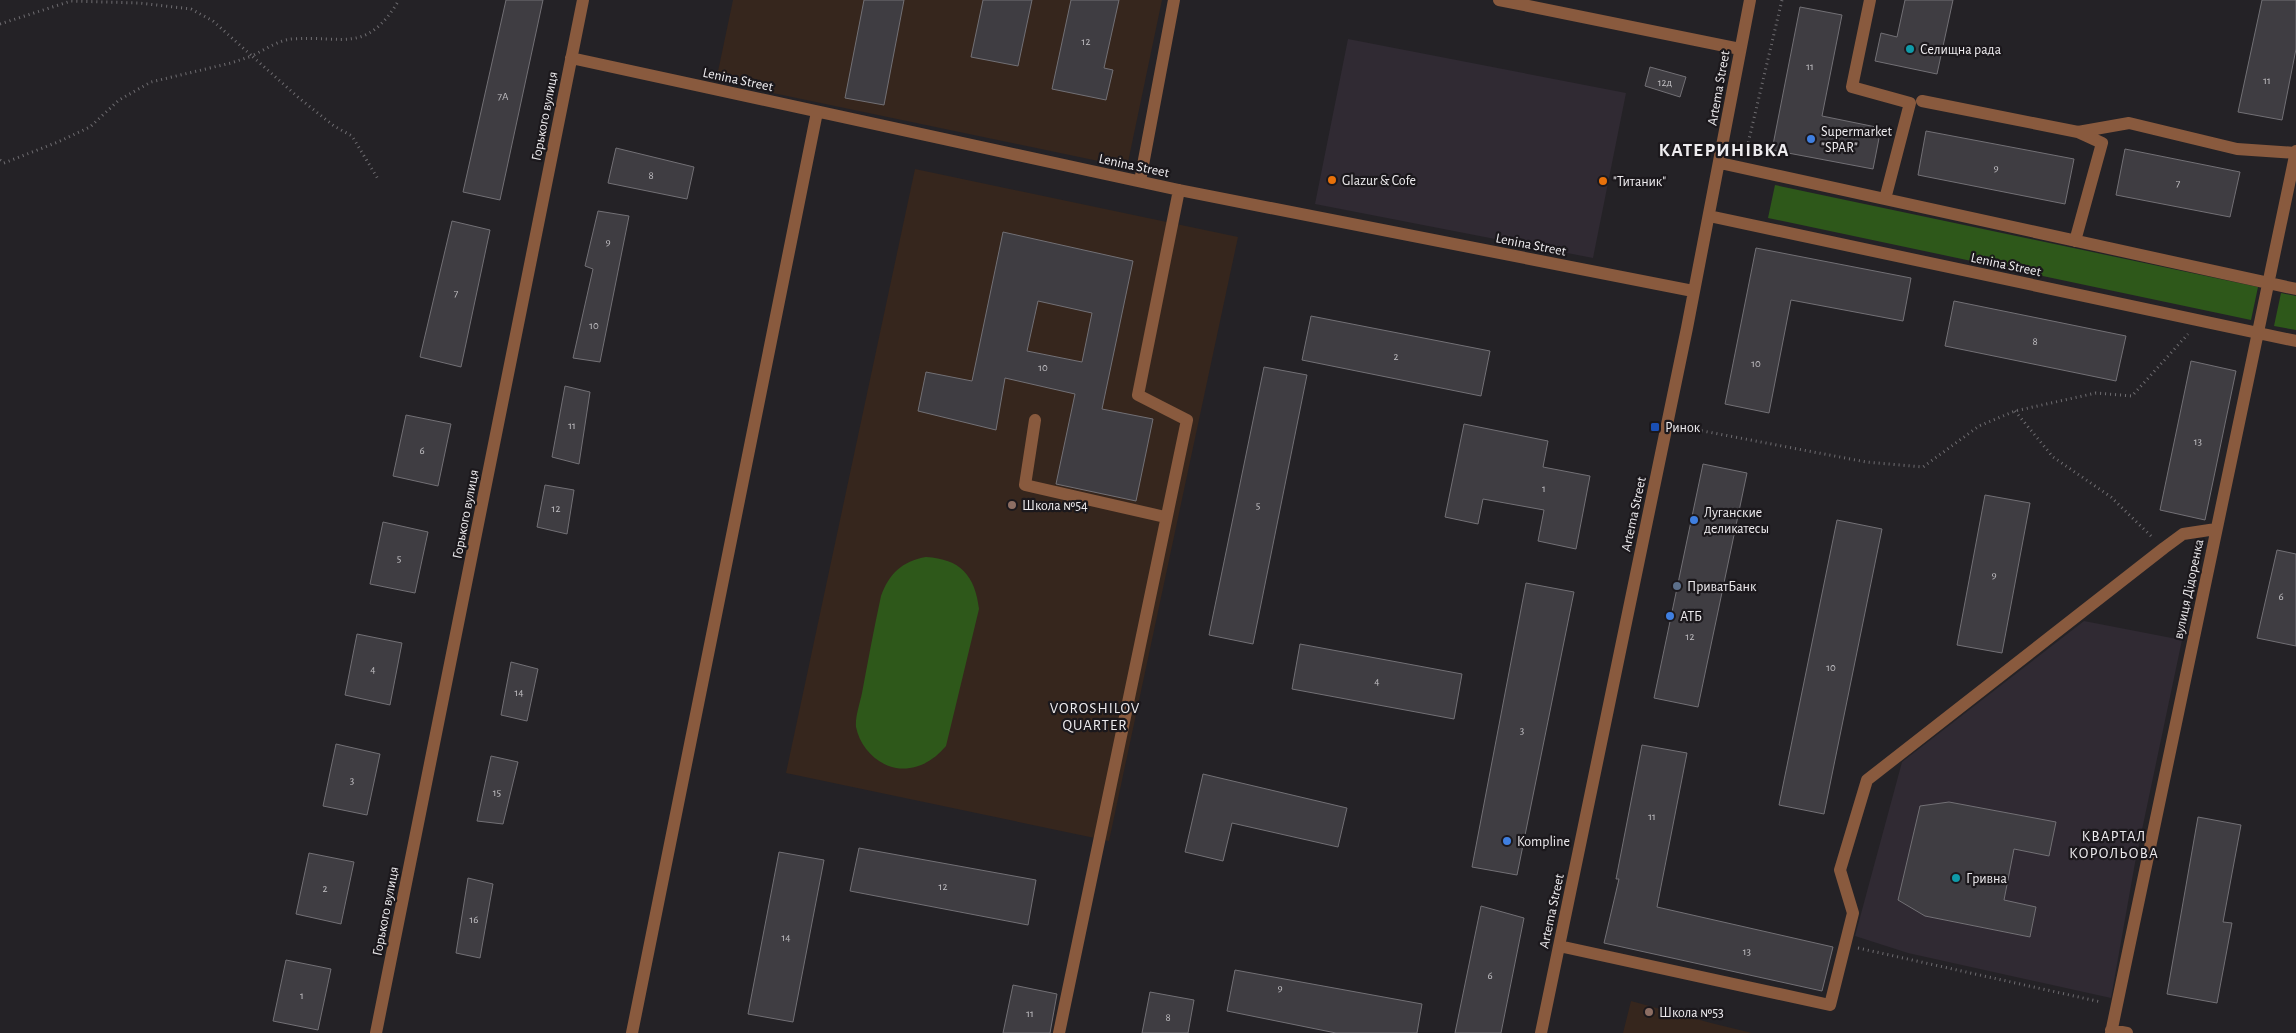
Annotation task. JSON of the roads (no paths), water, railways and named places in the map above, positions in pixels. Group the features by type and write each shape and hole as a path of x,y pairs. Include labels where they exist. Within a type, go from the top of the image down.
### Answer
{"street":[{"name":"Горького вулиця","path":"376,1033 583,0"},
{"path":"1140,181 1174,0"},
{"path":"1499,0 1740,48"},
{"name":"Artema Street","path":"1541,1033 1720,163 1750,0"},
{"path":"1870,0 1852,87 1910,102 1885,199"},
{"name":"Lenina Street","path":"571,58 1180,190 1693,291"},
{"path":"1922,101 2078,132 2102,143 2075,241"},
{"path":"632,1033 817,112"},
{"path":"2078,132 2129,123 2237,149 2296,152"},
{"name":"вулиця Дідоренка","path":"2111,1031 2296,152"},
{"path":"1720,163 2296,289"},
{"path":"1059,1033 1165,517 1187,420 1138,395 1180,190"},
{"name":"Lenina Street","path":"1709,216 2296,341"},
{"path":"1035,420 1025,485 1165,517"},
{"path":"1559,946 1830,1005 1853,913 1840,870 1867,780 2183,534 2216,529"},
{"path":"2111,1031 2128,1033"}],"place":[{"name":"Селищна рада","path":"1910,49"},
{"name":"Supermarket \"SPAR\"","path":"1811,139"},
{"name":"Glazur & Cofe","path":"1332,180"},
{"name":"\"Титаник\"","path":"1603,181"},
{"name":"Ринок","path":"1655,427"},
{"name":"Школа №54","path":"1012,505"},
{"name":"Луганские деликатесы","path":"1694,520"},
{"name":"ПриватБанк","path":"1677,586"},
{"name":"АТБ","path":"1670,616"},
{"name":"Kompline","path":"1507,841"},
{"name":"Гривна","path":"1956,878"},
{"name":"Школа №53","path":"1649,1012"}],"district":[{"name":"КАТЕРИНІВКА","path":"1724,149"},
{"name":"VOROSHILOV QUARTER","path":"1095,716"},
{"name":"КВАРТАЛ КОРОЛЬОВА","path":"2114,844"}]}
